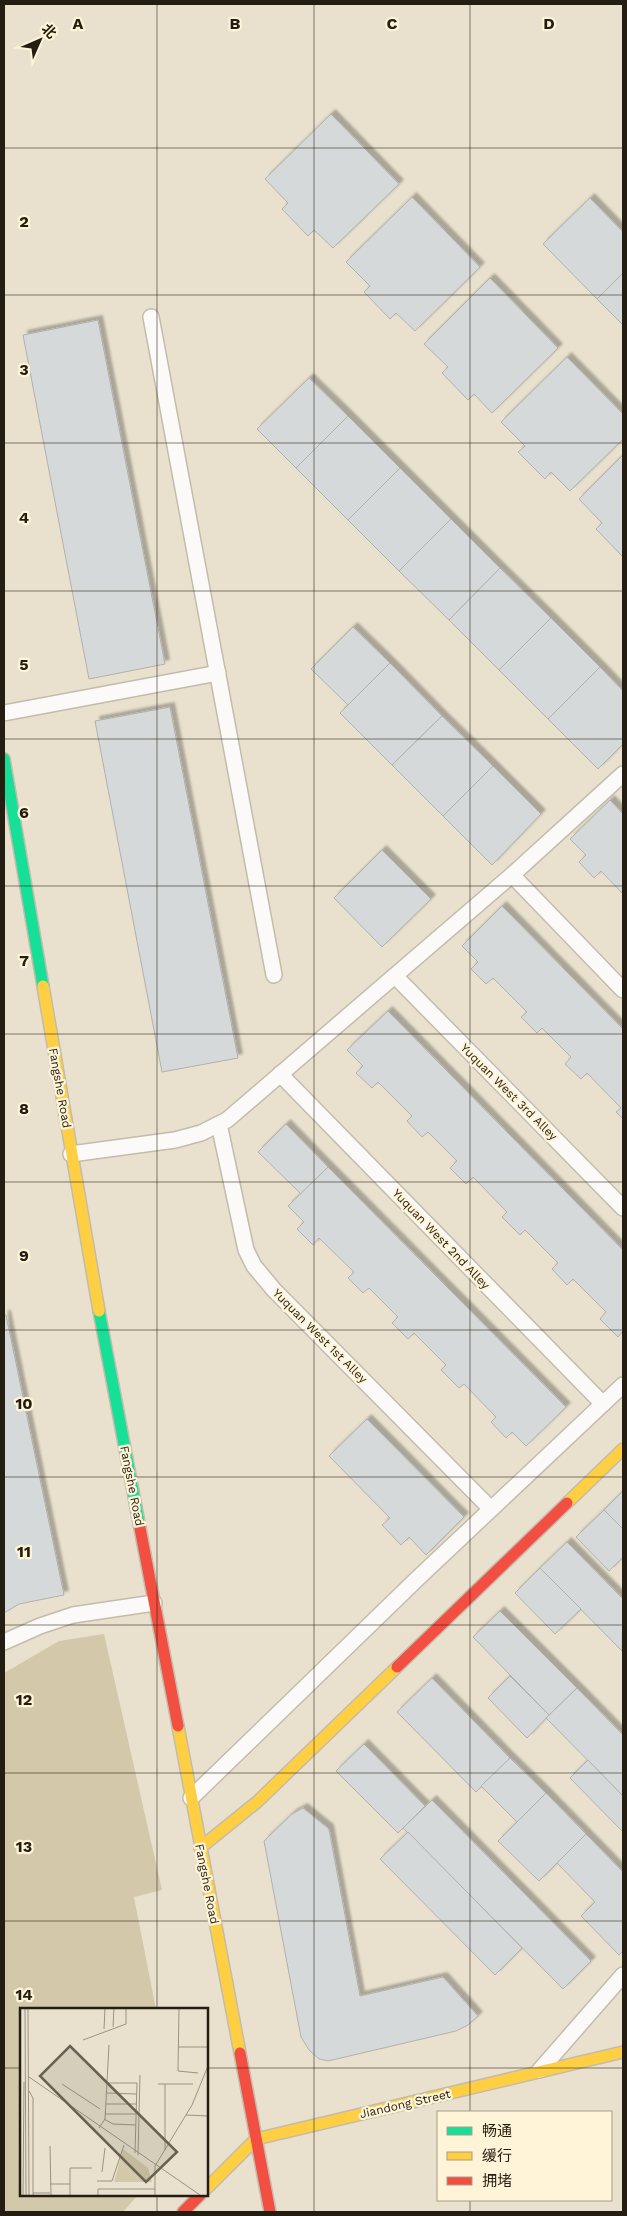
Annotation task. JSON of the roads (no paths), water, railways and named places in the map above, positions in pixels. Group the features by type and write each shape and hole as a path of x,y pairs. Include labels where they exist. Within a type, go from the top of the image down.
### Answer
{"street":[{"name":"Fangshe Road","path":"4,759 95,1291 270,2212"},
{"path":"200,1848 257,1802 623,1449"},
{"name":"Jiandong Street","path":"256,2139 623,2052"},
{"path":"208,2187 256,2139"},
{"path":"183,2212 199,2196"}],"lane":[{"path":"151,317 274,975"},
{"path":"4,713 218,673"},
{"path":"71,1154 175,1140 201,1133 227,1120 512,875 623,774"},
{"path":"512,875 623,990"},
{"name":"Yuquan West 3rd Alley","path":"395,976 623,1208"},
{"name":"Yuquan West 2nd Alley","path":"280,1074 603,1404"},
{"name":"Yuquan West 1st Alley","path":"219,1124 246,1250 254,1266 274,1290 491,1509"},
{"path":"191,1798 491,1509 623,1385"},
{"path":"4,1642 40,1626 73,1615 154,1603"},
{"path":"538,2072 623,1975"}]}
